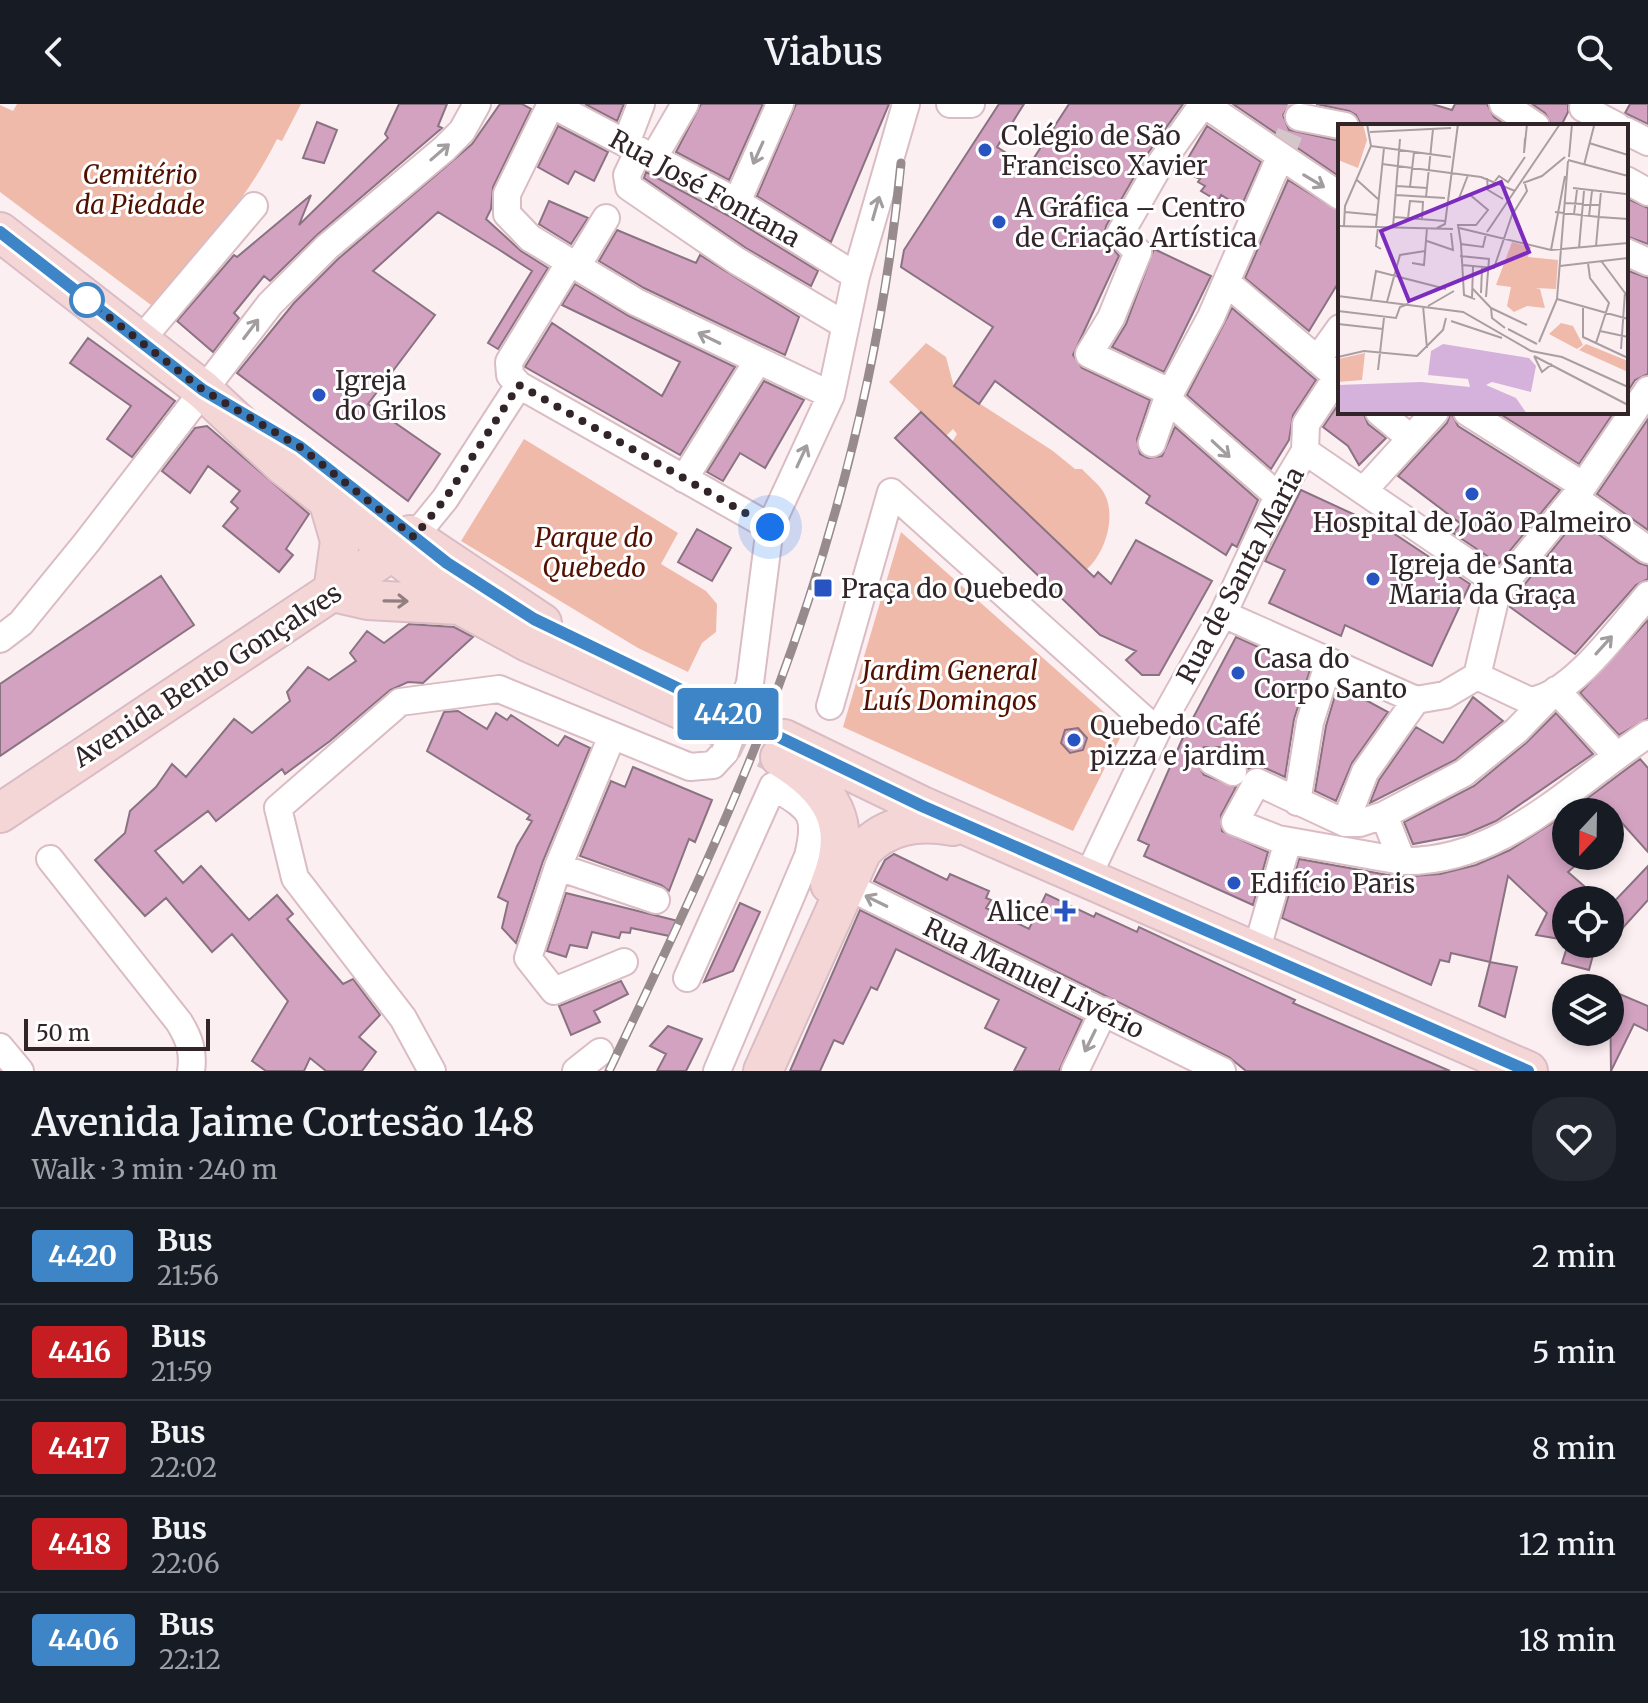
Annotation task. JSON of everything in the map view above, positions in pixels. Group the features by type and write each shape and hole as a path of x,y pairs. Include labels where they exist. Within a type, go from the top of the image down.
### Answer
{"main road":[{"path":"0,232 203,390 329,503 720,729"},
{"path":"203,390 300,447 460,605 528,642 720,729"},
{"path":"329,503 340,541 333,592 368,600 460,605"},
{"name":"Avenida Bento Gonçalves","path":"0,813 403,546"},
{"path":"745,1071 832,879 841,841 839,819 819,785 780,747 1088,876 1490,1063 1528,1071"},
{"path":"763,1071 848,878 874,838 904,824 926,823 980,831"}],"street":[{"path":"0,639 21,623 78,554 270,304 327,247 444,149 462,131 477,104"},
{"path":"551,104 507,194 507,214 530,238 636,302 831,395"},
{"name":"Rua José Fontana","path":"551,104 737,202 856,276"},
{"path":"639,151 641,104"},
{"path":"685,104 639,151 627,175 629,187 737,261 845,325"},
{"path":"737,202 780,104"},
{"path":"432,1071 403,1018 295,878 278,808 400,702 499,689 690,767 713,765 720,729 750,683 770,527 831,395 856,276 906,104"},
{"path":"950,104 971,104"},
{"path":"1278,496 1242,468 1161,388 1089,354 1111,318 1138,252 1120,234 1160,164 1204,104 1338,195"},
{"path":"1503,104 1533,124"},
{"path":"1583,108 1613,124"},
{"path":"1299,117 1338,125"},
{"path":"1628,132 1648,142"},
{"path":"1152,443 1168,397 1226,282 1280,157"},
{"path":"1628,181 1648,192"},
{"path":"140,341 254,206"},
{"path":"606,218 509,362 510,375 519,385 770,527"},
{"path":"1628,253 1648,262"},
{"path":"1226,282 1331,372"},
{"name":"Rua de Santa Maria","path":"1157,731 1223,614 1278,496 1305,451 1306,424 1331,372 1338,338"},
{"path":"684,479 757,362"},
{"path":"403,546 445,499 519,385"},
{"path":"1223,614 1422,700 1445,695 1477,676 1495,600 1502,586 1579,492 1640,403"},
{"path":"1381,414 1409,437"},
{"path":"1364,490 1433,414"},
{"path":"1470,414 1576,481 1582,503 1648,550"},
{"path":"1305,451 1502,586"},
{"path":"830,706 891,492 1157,731 1088,876"},
{"path":"1648,595 1587,664 1516,731 1464,773 1384,815 1360,823 1345,823 1237,774 1235,822 1288,841 1402,861 1427,862 1460,855 1521,827 1648,734"},
{"path":"1297,802 1310,722 1329,662"},
{"path":"1477,676 1530,701 1556,690"},
{"path":"1556,690 1616,755"},
{"path":"1345,823 1365,772 1422,700"},
{"path":"612,736 558,867 528,958 554,991 624,962"},
{"path":"687,978 773,786 807,807 813,816 814,833 808,856 717,1071"},
{"path":"1384,815 1402,861"},
{"path":"1256,952 1288,841"},
{"path":"50,859 179,1022 188,1037 193,1057 191,1071"},
{"path":"558,867 656,900"},
{"name":"Rua Manuel Livério","path":"848,878 1222,1071"},
{"path":"1075,1071 1104,1011"},
{"path":"0,1047 20,1071"},
{"path":"576,1071 600,1052"}],"green space":[{"name":"Cemitério da Piedade","path":"17,104 301,104 282,141 277,139 236,206 151,305 0,192 0,105 13,111"},
{"path":"926,343 946,357 954,387 1053,451 1075,469 1082,469 1102,490 1108,502 1107,534 1099,554 1086,570 952,442 957,434 953,429 946,436 889,382"},
{"name":"Parque do Quebedo","path":"524,439 678,533 661,564 706,591 717,604 716,632 702,643 688,672 638,648 461,541"},
{"name":"Jardim General Luís Domingos","path":"901,532 1124,730 1073,831 843,727"}],"building":[{"path":"399,104 447,104 438,126 442,128 317,235 270,281 264,276 234,313 239,318 213,352 177,321 234,255 237,257 311,195 299,225 388,138 385,134"},
{"name":"Igreja do Grilos","path":"500,104 522,104 531,109 493,187 491,209 486,219 521,251 548,268 498,349 488,343 532,271 498,249 438,212 373,271 435,315 368,404 440,454 408,501 237,373 294,303 338,259 472,144"},
{"path":"585,104 624,104 617,121"},
{"path":"701,104 763,104 729,180 676,152"},
{"path":"796,104 889,104 831,242 757,196"},
{"path":"999,104 1024,104 997,147 1028,167 1069,104 1183,104 1146,156 1106,226 1104,237 1119,256 1073,355 1082,368 1150,400 1137,439 1140,454 1148,458 1162,456 1175,427 1258,500 1237,547 1232,544 1226,555 1146,503 1150,496 995,381 979,404 954,386 993,327 901,267 904,250"},
{"path":"1233,104 1290,104 1283,115 1289,130 1338,141 1338,176"},
{"path":"1316,104 1432,104 1452,110 1455,104 1487,104 1494,117 1504,124 1360,124 1356,115"},
{"path":"1532,104 1568,104 1562,124 1551,124 1545,113"},
{"path":"1630,104 1648,104 1648,124 1625,113"},
{"path":"317,122 337,130 324,163 303,158"},
{"path":"558,126 608,152 594,181 575,171 568,184 538,167"},
{"path":"1207,126 1261,162 1241,207 1221,195 1218,201 1201,191 1205,186 1198,182 1200,179 1181,170"},
{"path":"646,172 729,216 818,271 811,286 746,248 644,178"},
{"path":"1288,180 1338,211 1338,283 1309,331 1245,278"},
{"path":"1628,199 1648,208 1648,244 1628,237"},
{"path":"549,201 588,218 571,244 539,224"},
{"path":"617,230 696,263 700,255 799,317 785,355 644,288 599,261"},
{"path":"1154,249 1211,276 1164,372 1112,347 1126,324"},
{"path":"1628,271 1648,278 1648,374 1635,380 1628,391"},
{"path":"575,284 629,316 735,367 680,455 525,367 552,323 662,396 680,362 562,305"},
{"path":"1232,308 1316,380 1293,415 1289,440 1271,469 1187,395"},
{"path":"88,338 175,401 132,457 107,439 131,406 70,363"},
{"path":"764,381 804,400 765,468 740,453 723,481 707,472"},
{"path":"1338,405 1338,414 1364,414 1368,424 1386,438 1359,465 1348,446 1323,427"},
{"path":"921,412 1094,577 1098,572 1111,584 1136,540 1212,581 1159,675 1142,675 1126,660 1136,651 1100,635 895,438"},
{"path":"1452,414 1458,426 1560,490 1499,564 1453,533 1461,524 1398,476"},
{"path":"1500,414 1613,414 1579,464"},
{"path":"1648,419 1648,530 1597,494"},
{"path":"207,426 309,514 286,549 293,555 279,572 223,526 238,508 231,502 240,491 208,466 190,493 162,471 195,428"},
{"name":"Igreja de Santa Maria da Graça","path":"1301,490 1390,531 1470,584 1432,666 1345,625 1341,636 1269,603 1285,570 1265,561"},
{"path":"1577,519 1639,563 1648,566 1648,579 1636,585 1575,654 1510,607 1516,595"},
{"path":"697,529 731,548 712,581 678,562"},
{"path":"161,576 194,625 0,756 0,684"},
{"path":"1648,620 1648,718 1619,735 1580,693"},
{"path":"409,624 454,627 473,637 423,683 408,682 390,690 285,774 282,769 216,821 208,811 155,851 183,883 201,866 249,920 277,895 293,914 287,919 343,984 353,979 380,1015 359,1037 376,1052 362,1071 326,1071 310,1058 304,1071 266,1071 252,1061 288,1001 232,934 212,952 166,898 145,916 95,860 125,833 130,811 156,787 172,764 186,777 234,719 252,733 290,701 287,692 308,667 329,680 356,661 350,653 367,631 384,643"},
{"path":"1236,637 1310,670 1294,719 1285,777 1263,767 1248,769 1241,758 1219,747 1204,747 1196,762 1204,775 1236,787 1221,815 1222,831 1268,852 1253,905 1144,856 1149,845 1138,840 1184,735"},
{"path":"1338,685 1388,712 1352,763 1336,801 1315,791 1326,726"},
{"path":"1473,697 1503,721 1455,760 1370,803 1379,780 1416,727 1443,743"},
{"path":"458,711 487,729 496,713 507,720 511,715 558,746 565,736 590,748 543,861 516,943 502,928 508,902 498,897 517,846 532,821 527,819 530,815 427,751 444,712"},
{"path":"1556,713 1593,754 1496,821 1466,834 1413,844 1404,822 1474,786 1526,743"},
{"name":"Quebedo Café pizza e jardim","path":"1078,728 1087,738 1083,750 1070,753 1061,743 1065,730"},
{"path":"1640,759 1648,768 1648,852 1624,825 1624,798 1588,798"},
{"path":"633,767 712,800 695,842 689,839 669,891 661,885 580,856 611,781 625,787"},
{"path":"1552,823 1552,870 1570,870 1568,872 1584,886 1552,886 1552,938 1536,935 1547,913 1508,876 1490,962 1451,953 1449,962 1440,960 1431,985 1282,918 1299,859 1399,877 1440,874 1476,865 1510,850"},
{"path":"894,854 947,880 950,874 989,891 986,898 991,900 986,908 1029,929 1046,894 1094,917 1096,913 1137,932 1139,927 1295,1000 1293,1003 1450,1071 1246,1071 1229,1057 874,881 885,860"},
{"path":"1648,866 1648,900 1624,927 1624,891"},
{"path":"566,893 678,921 674,937 631,928 630,933 621,932 619,938 592,932 587,948 570,945 566,957 547,951"},
{"path":"740,903 760,912 733,971 704,982"},
{"path":"860,910 1082,1020 1059,1071 1014,1071 1026,1048 985,1028 999,1000 896,949 877,990 871,987 843,1044 834,1040 820,1071 790,1071"},
{"path":"1564,958 1592,958 1589,970 1562,963"},
{"path":"1490,962 1517,967 1505,1017 1479,1006"},
{"path":"621,981 628,994 594,1011 600,1022 571,1035 559,1006"},
{"path":"1624,996 1648,1006 1648,1031 1634,1024 1624,1044"},
{"path":"668,1026 702,1039 686,1071 657,1071 666,1054 650,1046"},
{"path":"1611,1046 1623,1046 1611,1071"}],"tunnel":[{"path":"1280,157 1302,104"},
{"path":"714,724 777,755"}],"railway":[{"path":"609,1071 738,789 776,693 820,564 871,365 901,163"}],"bus line":[{"name":"4420","path":"0,232 203,390 300,447 447,563 534,619 922,806 1528,1071"}],"place":[{"name":"Colégio de São Francisco Xavier","path":"985,150"},
{"name":"A Gráfica – Centro de Criação Artística","path":"999,222"},
{"name":"Igreja do Grilos","path":"319,395"},
{"name":"Hospital de João Palmeiro","path":"1472,494"},
{"name":"Igreja de Santa Maria da Graça","path":"1373,579"},
{"name":"Praça do Quebedo","path":"823,588"},
{"name":"Casa do Corpo Santo","path":"1238,673"},
{"name":"Quebedo Café pizza e jardim","path":"1074,740"},
{"name":"Edifício Paris","path":"1234,883"},
{"name":"Alice","path":"1065,911"}],"route":[{"path":"87,300 203,390 300,447 414,537 445,499 519,385 770,527"}]}
